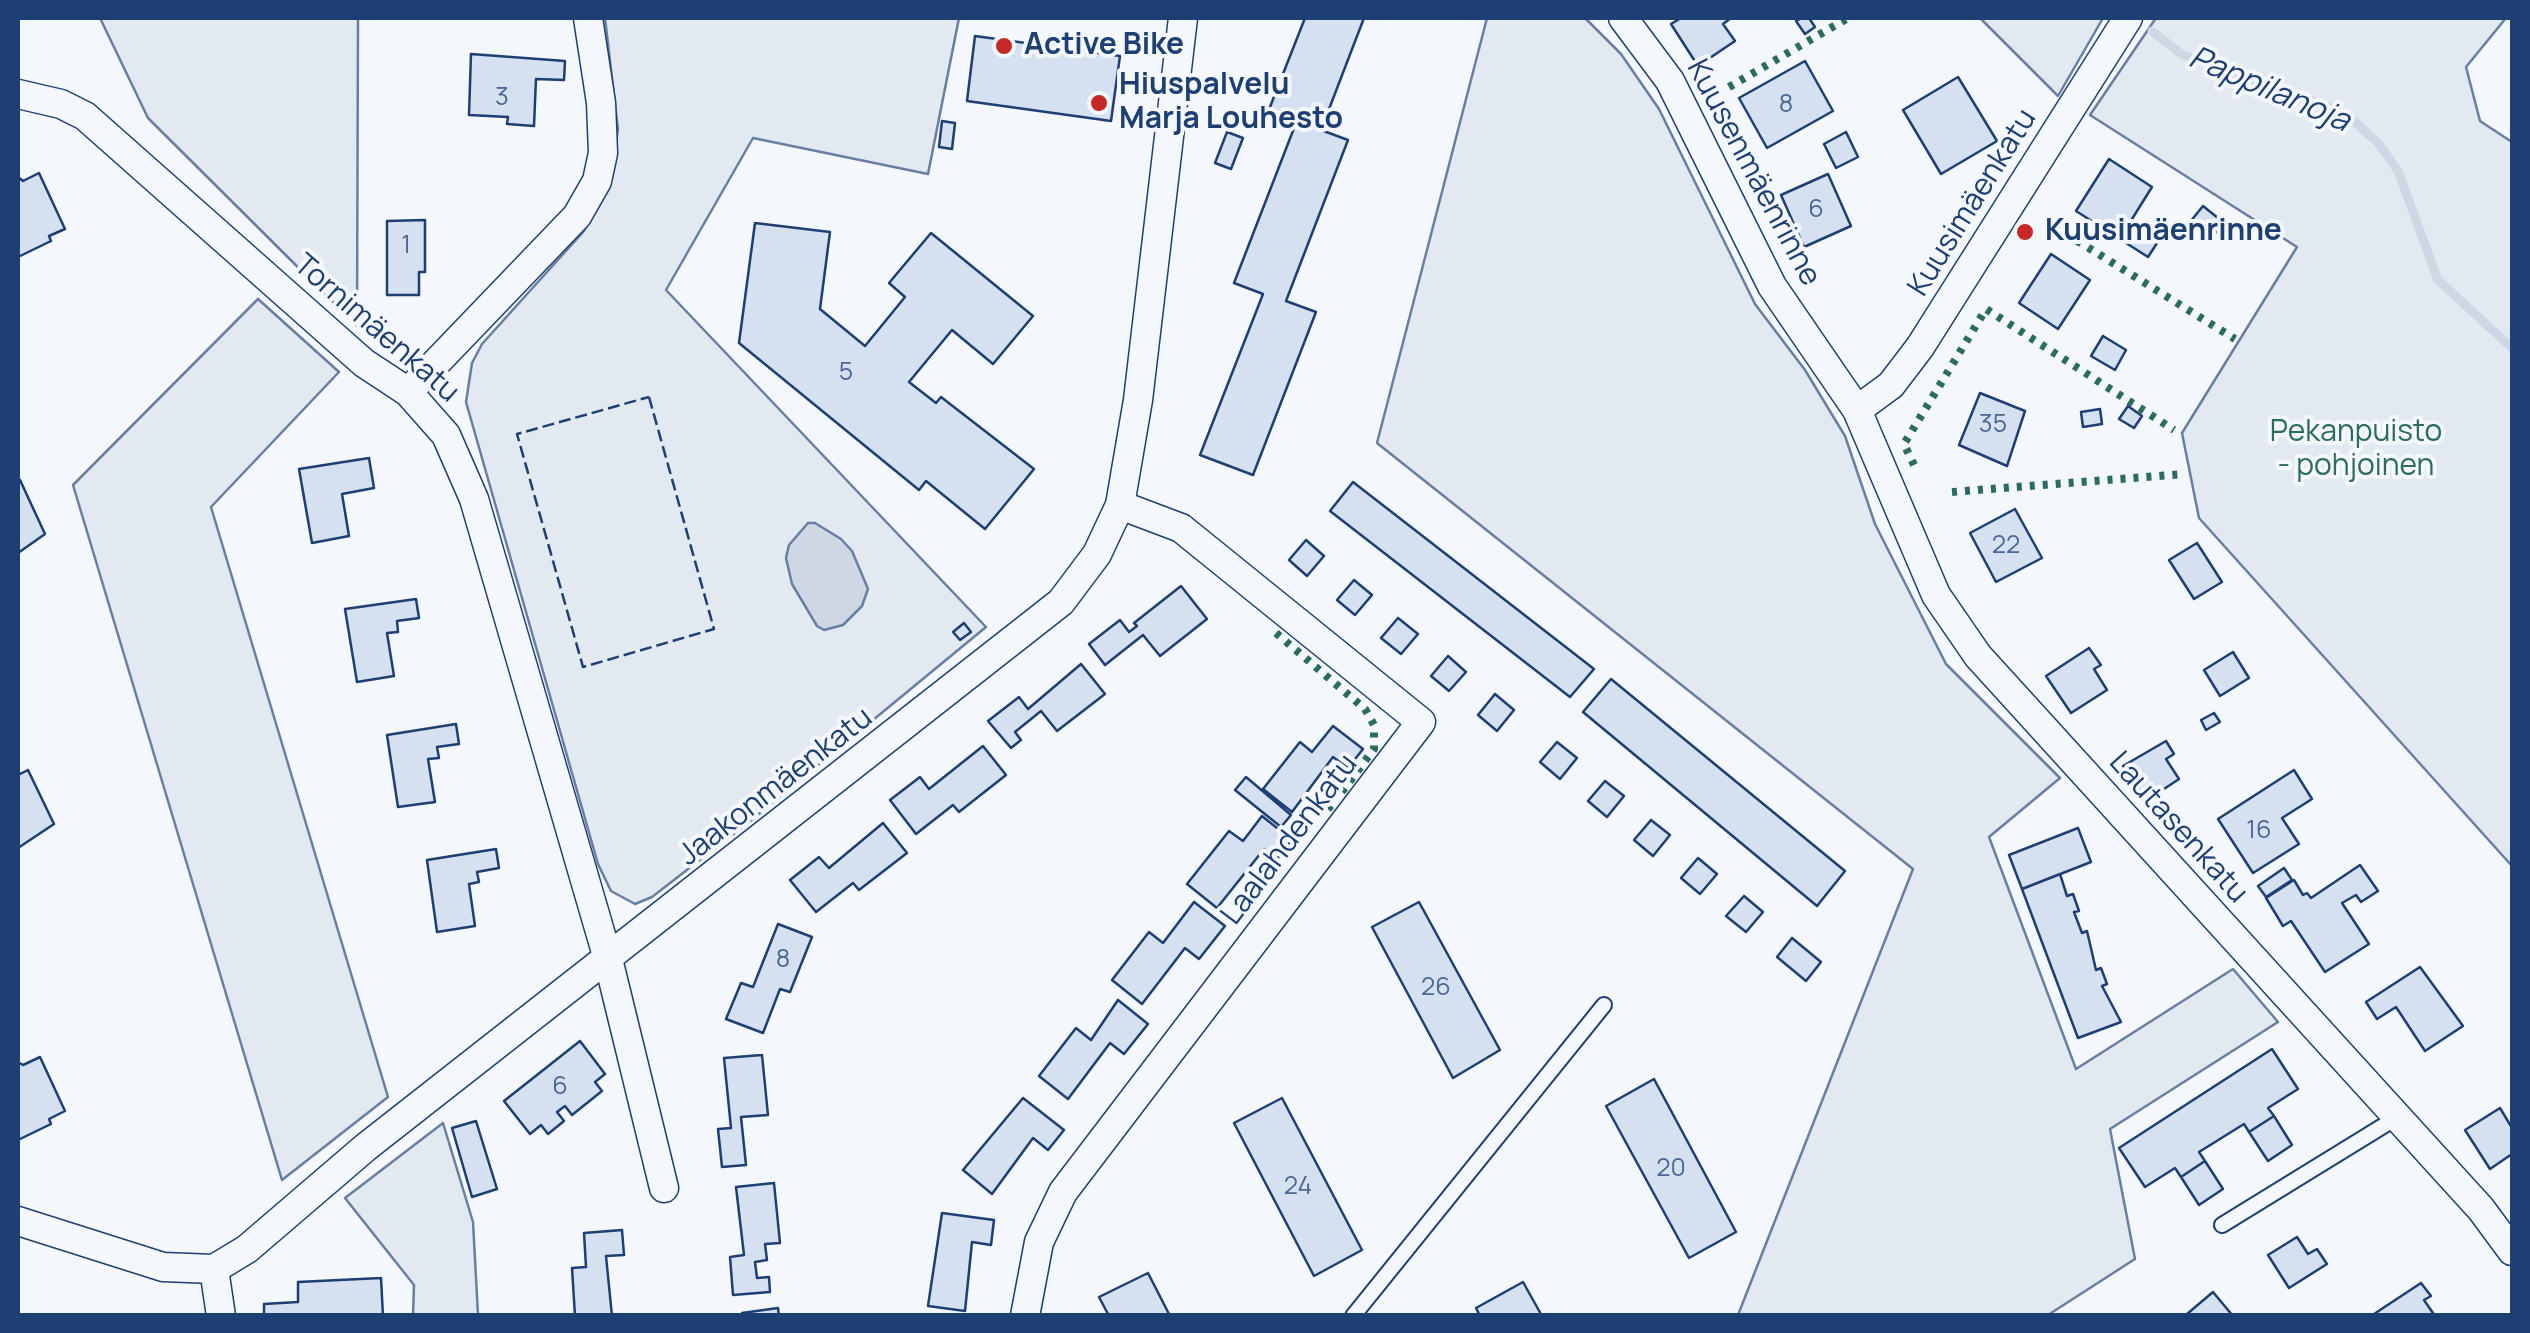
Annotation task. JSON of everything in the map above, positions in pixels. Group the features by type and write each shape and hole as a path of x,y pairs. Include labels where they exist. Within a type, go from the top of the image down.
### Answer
{"street":[{"path":"408,392 576,216 597,181 603,153 601,103 588,18"},
{"name":"Jaakonmäenkatu","path":"214,1269 248,1249 366,1147 1061,602 1097,554 1120,505 1138,400 1183,18"},
{"name":"Kuusenmäenrinne","path":"1623,18 1670,81 1772,286 1858,410"},
{"name":"Kuusimäenkatu","path":"1858,410 1891,385 1920,347 2128,18"},
{"name":"Tornimäenkatu","path":"18,94 61,104 85,116 364,363 408,392 446,435 474,499 608,959 664,1188"},
{"name":"Lautasenkatu","path":"1858,410 1936,595 1978,656 2481,1209 2512,1251"},
{"name":"Laalahdenkatu","path":"1025,1316 1040,1242 1063,1192 1421,722 1181,528 1120,505"},
{"path":"18,1220 162,1268 214,1269 221,1316"}],"lane":[{"path":"1354,1316 1604,1006"},
{"path":"2222,1225 2396,1118"}],"green space":[{"path":"100,18 358,18 357,326 148,118"},
{"path":"605,18 959,18 928,174 753,138 666,290 986,627 754,818 652,897 635,904 611,891 598,864 466,402 472,363 482,344 584,231 609,183 618,130"},
{"path":"1487,18 1585,18 1621,54 1659,109 1755,304 1805,370 1845,436 1875,524 1946,664 2060,778 1989,837 2076,1069 2233,969 2278,1022 2110,1129 2135,1259 2048,1315 1738,1315 1913,869 1377,443"},
{"path":"1980,18 2103,18 2058,96"},
{"name":"Pekanpuisto - pohjoinen","path":"2156,18 2506,18 2466,67 2480,121 2512,142 2512,866 2199,518 2182,433 2297,247 2090,115"},
{"path":"258,299 339,372 211,507 388,1097 282,1180 73,485"},
{"path":"443,1123 473,1222 478,1315 413,1315 414,1285 345,1198"}],"shaded area":[{"path":"808,523 815,523 841,539 852,551 868,589 862,606 843,625 824,630 817,626 792,584 786,558 789,545"}],"building":[{"path":"1305,18 1364,18 1321,130 1348,140 1286,301 1316,312 1253,475 1200,455 1263,294 1234,283 1296,123 1268,112"},
{"path":"1681,18 1731,18 1723,24 1735,41 1698,66 1671,24"},
{"path":"1809,18 1815,27 1805,34 1796,21"},
{"path":"975,36 1120,56 1111,121 967,101"},
{"path":"471,54 565,61 564,80 536,79 534,126 507,124 508,117 469,115"},
{"path":"1805,61 1833,111 1767,148 1739,98"},
{"path":"1958,77 1997,141 1941,174 1903,110"},
{"path":"942,121 955,123 952,149 939,147"},
{"path":"1227,132 1243,138 1231,169 1215,163"},
{"path":"1846,132 1858,157 1836,168 1824,144"},
{"path":"2109,159 2152,187 2132,219 2161,237 2148,257 2076,211"},
{"path":"39,173 65,229 49,236 51,241 18,257 18,177 23,181"},
{"path":"1828,174 1851,226 1804,247 1781,195"},
{"path":"2203,206 2223,222 2211,239 2190,222"},
{"path":"425,220 425,272 419,272 419,295 387,295 387,221"},
{"path":"755,223 830,232 820,309 865,346 905,297 889,283 931,233 1033,316 993,364 952,330 909,382 936,403 941,397 1034,469 985,529 926,481 919,490 739,343"},
{"path":"2051,254 2090,280 2058,329 2019,303"},
{"path":"2103,336 2126,350 2115,370 2091,356"},
{"path":"1980,393 2025,411 2007,466 1959,445"},
{"path":"2128,406 2142,416 2134,428 2119,419"},
{"path":"2100,409 2102,424 2083,427 2081,412"},
{"path":"369,458 374,488 342,494 349,536 312,543 299,469"},
{"path":"18,482 45,534 18,553"},
{"path":"1353,482 1594,669 1570,697 1330,511"},
{"path":"2015,509 2042,558 1996,582 1970,533"},
{"path":"1306,540 1324,556 1307,576 1289,560"},
{"path":"2197,543 2222,582 2194,599 2169,560"},
{"path":"1354,580 1372,595 1355,615 1337,600"},
{"path":"1181,586 1207,619 1160,656 1143,635 1105,665 1089,644 1120,620 1129,632 1137,626 1134,623"},
{"path":"416,599 419,618 397,621 398,632 387,633 394,676 357,682 345,609"},
{"path":"1398,618 1418,634 1401,654 1381,638"},
{"path":"964,623 971,632 960,640 953,632"},
{"path":"2089,648 2101,665 2094,669 2107,690 2071,713 2046,676"},
{"path":"2233,652 2249,678 2220,696 2204,670"},
{"path":"1448,656 1466,672 1449,691 1431,676"},
{"path":"1081,664 1105,694 1057,731 1041,711 1015,732 1021,740 1011,748 988,721 1019,697 1028,709"},
{"path":"1611,679 1845,871 1817,906 1583,712"},
{"path":"1495,694 1514,710 1497,731 1478,715"},
{"path":"2214,713 2220,722 2206,730 2201,720"},
{"path":"456,724 459,744 437,747 439,758 428,759 435,802 398,807 387,735"},
{"path":"1333,726 1363,749 1348,768 1333,757 1292,812 1263,789 1300,742 1312,752"},
{"path":"2166,741 2174,754 2166,759 2179,779 2146,801 2123,766"},
{"path":"1557,742 1577,758 1560,779 1540,762"},
{"path":"983,746 1006,775 959,812 953,805 916,834 890,800 920,777 929,789"},
{"path":"28,770 54,824 18,848 18,775"},
{"path":"2294,770 2312,799 2282,818 2299,844 2253,873 2218,819"},
{"path":"1246,777 1291,815 1281,827 1235,790"},
{"path":"1605,781 1624,796 1607,817 1588,801"},
{"path":"1262,816 1292,840 1277,859 1264,849 1217,908 1187,884 1229,831 1243,841"},
{"path":"1651,820 1670,835 1653,856 1634,840"},
{"path":"883,823 907,853 859,890 853,883 816,912 790,880 819,857 829,868"},
{"path":"2078,828 2091,862 2022,889 2009,855"},
{"path":"496,849 499,868 477,872 479,882 469,884 475,926 437,932 427,860"},
{"path":"1698,858 1717,874 1700,894 1681,878"},
{"path":"2360,865 2378,891 2361,902 2356,895 2342,903 2369,944 2325,972 2291,921 2283,926 2266,898 2294,880 2303,895 2307,893 2311,898"},
{"path":"2284,868 2292,880 2266,897 2258,886"},
{"path":"2060,874 2067,896 2073,894 2079,911 2074,912 2082,933 2087,931 2096,970 2101,968 2107,984 2102,986 2121,1022 2078,1038 2022,889"},
{"path":"1744,896 1763,912 1746,932 1726,916"},
{"path":"1194,902 1225,926 1199,959 1185,948 1142,1004 1112,980 1149,932 1163,943"},
{"path":"1419,902 1500,1050 1453,1078 1372,927"},
{"path":"778,924 812,937 790,992 780,989 763,1033 726,1019 741,983 753,987"},
{"path":"1792,938 1821,962 1806,981 1777,957"},
{"path":"2420,967 2463,1026 2425,1051 2396,1007 2377,1019 2366,1002"},
{"path":"1118,1000 1148,1024 1124,1054 1110,1043 1068,1099 1039,1076 1076,1028 1091,1040"},
{"path":"580,1041 605,1074 595,1082 602,1091 572,1115 565,1106 557,1112 564,1121 548,1134 541,1125 530,1134 504,1101"},
{"path":"2272,1049 2298,1089 2268,1108 2274,1116 2249,1132 2244,1124 2199,1152 2205,1161 2181,1177 2175,1168 2145,1187 2119,1148"},
{"path":"762,1055 768,1115 741,1117 746,1165 722,1167 718,1129 731,1128 724,1058"},
{"path":"40,1057 65,1111 49,1119 51,1124 18,1140 18,1062 23,1065"},
{"path":"1654,1079 1736,1232 1689,1258 1606,1106"},
{"path":"1023,1098 1064,1130 1048,1150 1033,1138 992,1194 963,1170"},
{"path":"1282,1098 1362,1250 1314,1276 1234,1123"},
{"path":"2500,1108 2512,1128 2512,1154 2490,1169 2465,1130"},
{"path":"2274,1116 2292,1145 2268,1161 2249,1132"},
{"path":"476,1121 497,1189 472,1197 452,1128"},
{"path":"2205,1161 2223,1189 2199,1205 2181,1177"},
{"path":"774,1183 780,1243 765,1244 767,1260 755,1262 757,1278 769,1277 770,1292 733,1295 730,1257 744,1255 736,1187"},
{"path":"942,1213 994,1220 991,1245 972,1242 965,1311 928,1306"},
{"path":"622,1230 624,1255 606,1256 612,1316 575,1316 572,1268 586,1267 584,1233"},
{"path":"2297,1237 2308,1254 2317,1249 2327,1264 2289,1288 2268,1255"},
{"path":"1148,1273 1170,1316 1109,1316 1099,1297"},
{"path":"381,1278 383,1316 264,1316 264,1304 298,1302 298,1282"},
{"path":"1523,1282 1542,1316 1480,1316 1476,1308"},
{"path":"2421,1283 2431,1296 2424,1300 2435,1316 2371,1316"},
{"path":"2213,1292 2233,1316 2188,1316 2187,1314"},
{"path":"778,1308 779,1316 742,1316 742,1313"}],"waterway":[{"name":"Pappilanoja","path":"2152,31 2181,54 2337,110 2355,122 2378,143 2398,171 2438,280 2512,348"}],"hedge":[{"path":"1729,87 1848,18"},
{"path":"2055,227 2235,339"},
{"path":"1914,465 1904,444 1986,309 2174,430"},
{"path":"1952,492 2184,474"},
{"path":"1276,633 1365,709 1374,725 1374,749 1341,793"},
{"path":"1308,802 1324,814 1332,804"}],"fence":[{"path":"649,397 714,629 583,667 517,434 649,397"}],"place":[{"name":"Active Bike","path":"1004,46"},
{"name":"Hiuspalvelu Marja Louhesto","path":"1099,103"},
{"name":"Kuusimäenrinne","path":"2025,232"}]}
